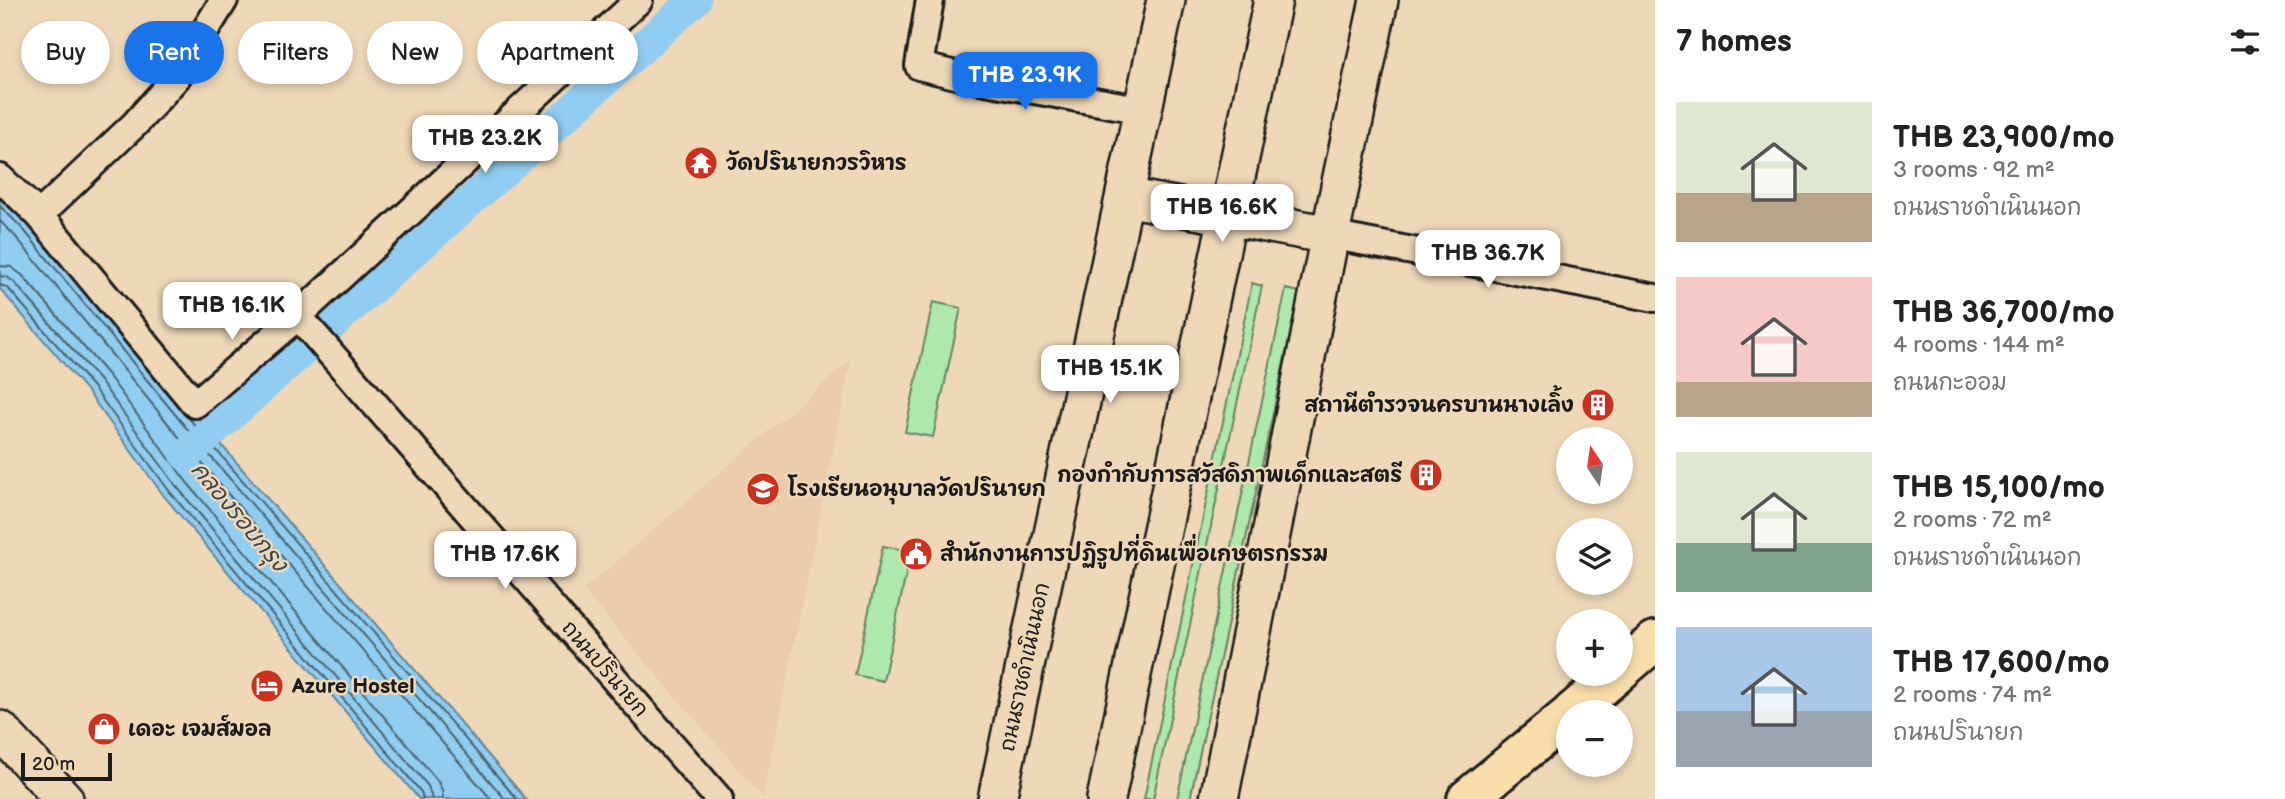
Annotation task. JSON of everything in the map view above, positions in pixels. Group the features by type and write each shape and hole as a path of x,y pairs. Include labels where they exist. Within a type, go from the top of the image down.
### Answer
{"main road":[{"name":"ถนนราชดำเนินนอก","path":"997,799 1166,0"},
{"path":"1106,799 1273,0"},
{"path":"1219,799 1329,235 1379,0"},
{"path":"1125,197 1329,235"},
{"path":"1633,660 1655,641"},
{"path":"1586,700 1603,686"},
{"path":"1467,799 1556,726"},
{"path":"0,730 58,797"}],"street":[{"path":"38,215 135,124 176,78 224,0"},
{"path":"0,178 38,215 195,404 304,323 639,0"},
{"path":"930,0 919,66 964,77 1143,110"},
{"path":"1329,235 1655,298"},
{"name":"ถนนปรินายก","path":"304,323 719,799"}],"shaded area":[{"name":"โรงเรียนอนุบาลวัดปรินายก","path":"851,360 763,798 583,590"}],"green space":[{"path":"1252,283 1262,286 1153,799 1144,799"},
{"path":"1286,289 1299,292 1190,799 1177,799"},
{"path":"933,302 961,308 933,437 905,432"},
{"path":"883,546 911,551 883,681 855,675"}],"water":[{"name":"คลองรอบกรุง","path":"0,184 35,218 200,420 526,799 419,799 164,496 87,391 0,289"}],"waterway":[{"path":"186,455 695,0"}],"place":[{"name":"วัดปรินายกวรวิหาร","path":"701,163"},
{"name":"สถานีตำรวจนครบานนางเลิ้ง","path":"1598,405"},
{"name":"กองกำกับการสวัสดิภาพเด็กและสตรี","path":"1426,475"},
{"name":"โรงเรียนอนุบาลวัดปรินายก","path":"763,489"},
{"name":"สำนักงานการปฏิรูปที่ดินเพื่อเกษตรกรรม","path":"916,554"},
{"name":"Azure Hostel","path":"267,686"},
{"name":"เดอะ เจมส์มอล","path":"104,729"}]}
